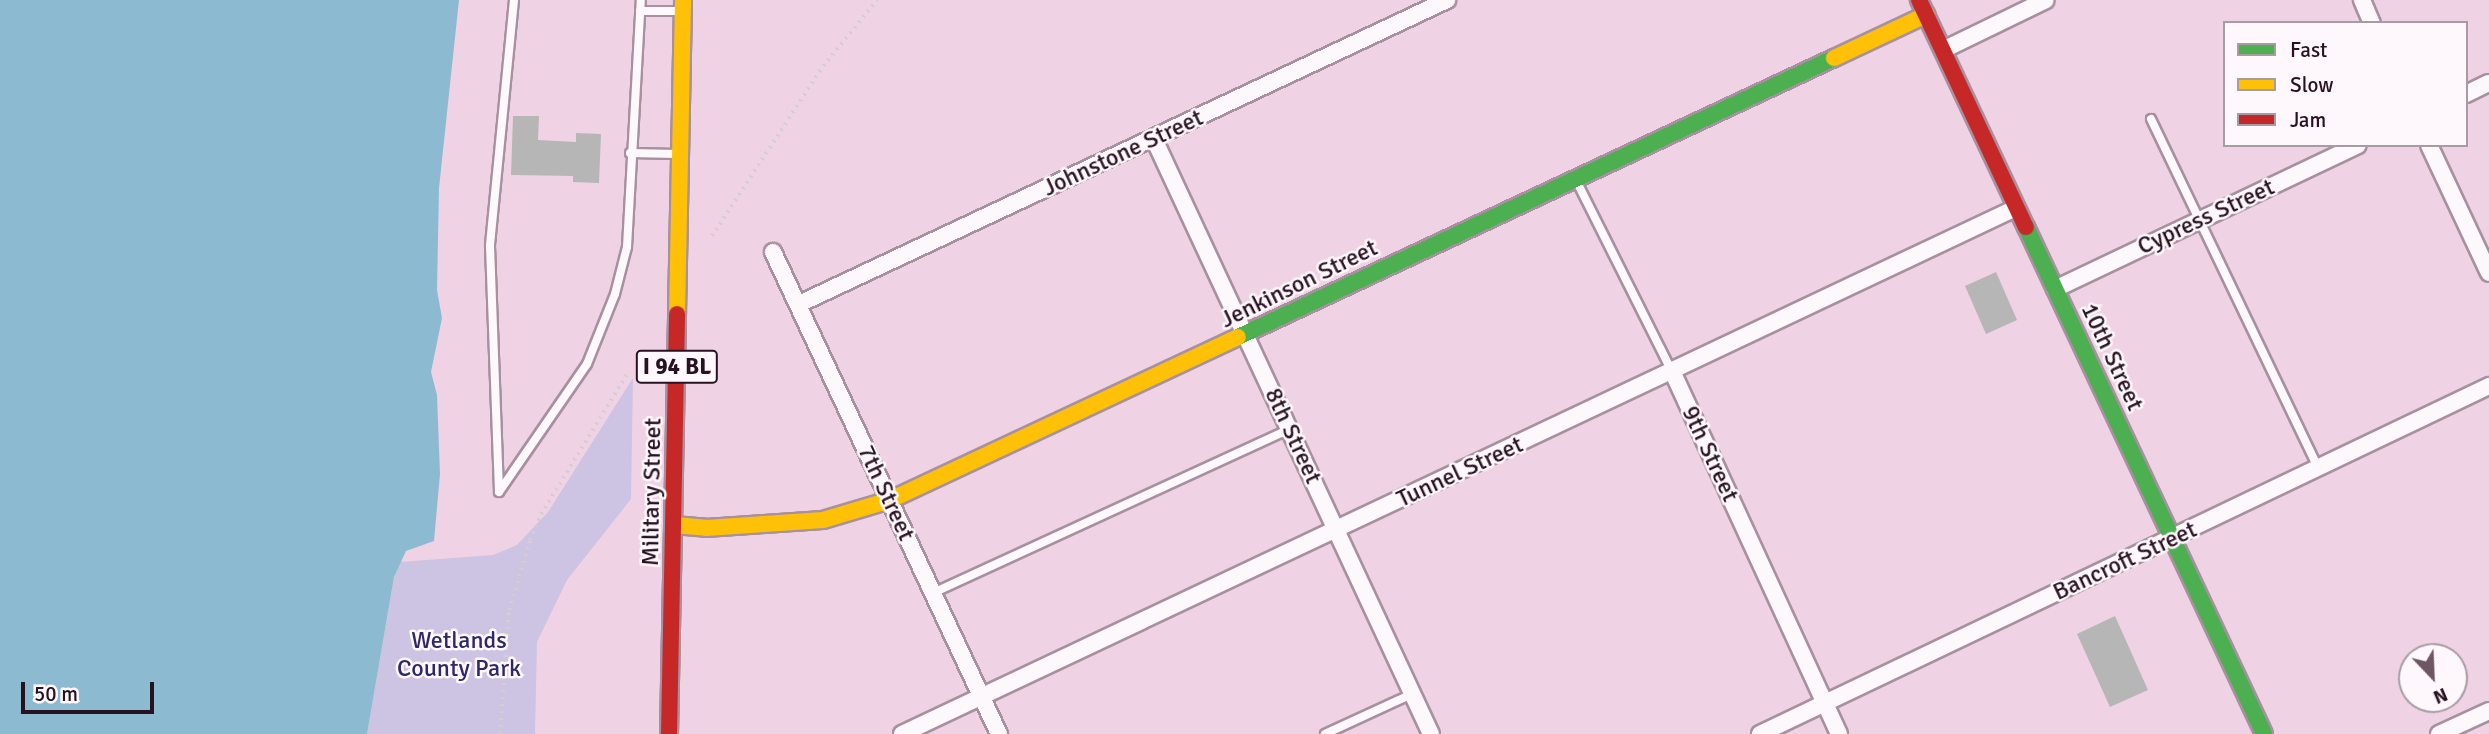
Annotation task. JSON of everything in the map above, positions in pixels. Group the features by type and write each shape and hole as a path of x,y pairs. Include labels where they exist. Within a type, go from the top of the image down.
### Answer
{"street":[{"name":"Johnstone Street","path":"799,304 1447,0"},
{"path":"1942,50 2046,0"},
{"path":"2362,0 2371,21"},
{"name":"Military Street","path":"669,734 682,5"},
{"name":"10th Street","path":"1922,7 2264,734"},
{"name":"Jenkinson Street","path":"674,525 706,528 823,520 890,500 1246,335 1575,178 1922,7"},
{"path":"2468,93 2489,83"},
{"name":"8th Street","path":"1154,139 1431,734"},
{"name":"Cypress Street","path":"2055,289 2354,147"},
{"path":"2430,147 2489,273"},
{"name":"Tunnel Street","path":"902,734 1673,373 2016,208"},
{"name":"7th Street","path":"773,252 999,734"},
{"name":"9th Street","path":"1673,373 1839,734"},
{"name":"Bancroft Street","path":"1760,734 2489,386"},
{"path":"2439,734 2489,711"}],"lane":[{"path":"514,0 489,246 499,492 592,353 627,247 630,153 641,0"},
{"path":"640,11 682,5"},
{"path":"2151,119 2318,468"},
{"path":"630,153 680,154"},
{"name":"9th Street","path":"1575,178 1673,373"},
{"path":"933,593 1289,429"},
{"path":"1325,734 1412,694"}],"path":[{"path":"712,236 823,66 877,0"},
{"path":"500,734 509,610 530,540 541,514 627,374"}],"green space":[{"name":"Wetlands County Park","path":"633,378 631,499 567,580 537,642 535,734 367,734 394,577 400,562 493,555 517,545 548,512"}],"water":[{"path":"0,0 459,0 439,188 437,290 442,318 431,372 437,395 440,474 434,541 406,551 394,577 367,734 0,734"}],"building":[{"path":"513,116 539,116 538,140 576,142 576,133 601,134 599,183 573,182 573,176 511,175"},
{"path":"1996,272 2017,320 1986,334 1965,286"},
{"path":"2115,616 2148,690 2110,707 2077,634"}],"traffic: fast":[{"path":"1238,337 1834,58"},
{"path":"2026,227 2264,734"}],"traffic: slow":[{"path":"677,314 683,0"},
{"path":"1834,58 1926,15"},
{"path":"674,525 706,528 823,520 890,500 1238,337"}],"traffic: jam":[{"path":"1919,0 2026,227"},
{"path":"669,734 677,314"}]}
